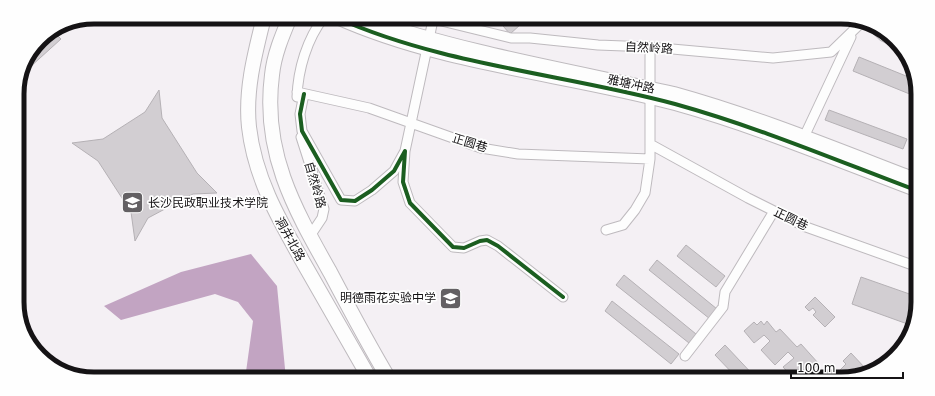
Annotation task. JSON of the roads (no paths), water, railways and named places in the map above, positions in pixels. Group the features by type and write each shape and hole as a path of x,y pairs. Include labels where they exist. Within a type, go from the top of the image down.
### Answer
{"main road":[{"name":"洞井北路","path":"262,24 254,58 248,97 249,126 258,174 279,219 366,372"},
{"name":"洞井北路","path":"287,24 276,54 272,75 270,100 273,142 283,180 310,236 386,372"}],"street":[{"name":"自然岭路","path":"310,236 322,218 324,209 299,130 296,106 301,93 304,57 315,28 318,24"},
{"name":"雅塘冲路","path":"351,24 428,44 744,114 911,177"},
{"name":"雅塘冲路","path":"379,24 428,44"},
{"path":"429,24 428,44 405,151 403,182 410,203 453,247 464,248 480,241 487,240 498,246 563,297"},
{"name":"自然岭路","path":"454,24 511,38 530,38 598,45 650,47 773,58 831,52 858,27"},
{"path":"804,137 852,34"},
{"path":"606,230 623,225 635,210 645,193 650,159 650,47"},
{"name":"正圆巷","path":"301,93 369,108 481,148 518,154 650,159"},
{"path":"301,93 300,114 302,131 341,200 354,201 372,190 394,171 405,151"},
{"name":"雅塘冲路","path":"650,93 738,123 911,188"},
{"name":"正圆巷","path":"650,144 806,227 911,264"},
{"path":"685,356 723,307 725,292 774,211"}],"place":[{"name":"长沙民政职业技术学院","path":"133,203"},
{"name":"明德雨花实验中学","path":"451,298"}]}
